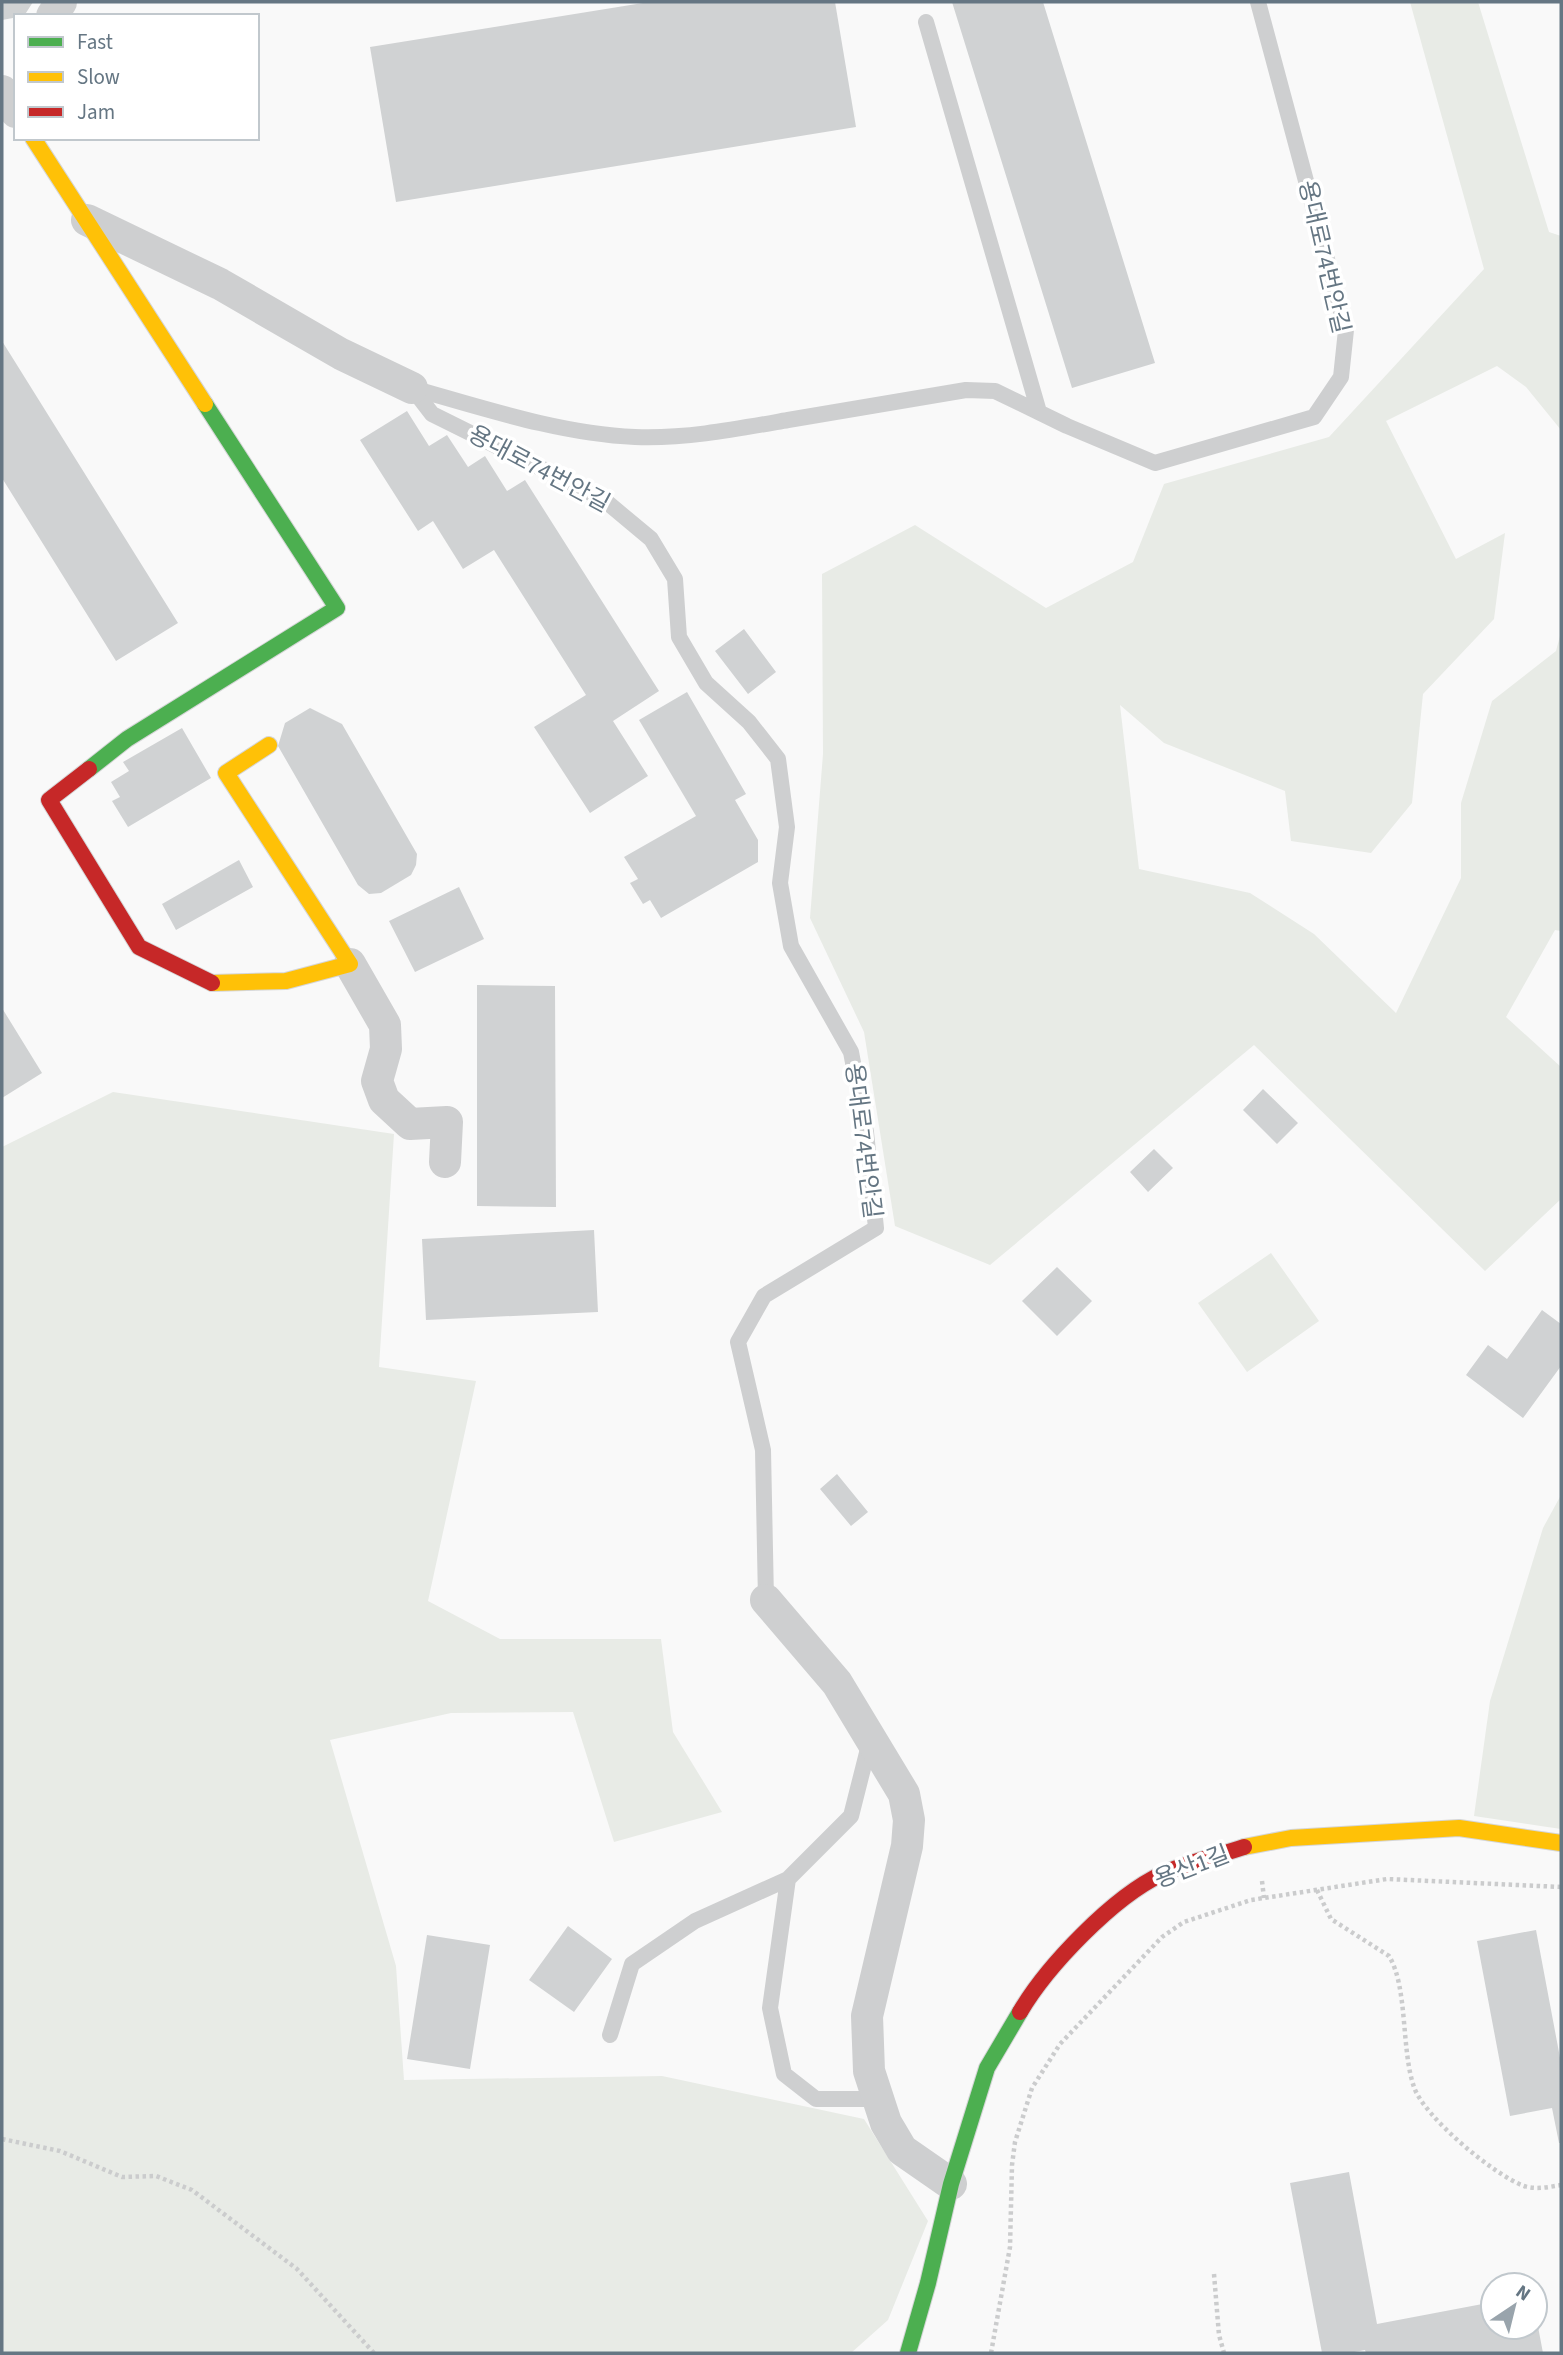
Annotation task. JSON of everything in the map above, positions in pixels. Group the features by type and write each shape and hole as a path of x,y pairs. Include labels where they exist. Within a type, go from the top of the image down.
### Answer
{"street":[{"path":"34,140 337,608 127,739 49,800 139,947 209,983 286,981 350,964"},
{"name":"용대로74번안길","path":"87,220 220,284 341,354 412,387"},
{"path":"269,745 226,773 350,964 385,1025 386,1049 377,1081 384,1100 410,1124 446,1122 444,1162"},
{"path":"766,1600 837,1683 904,1794 909,1820 907,1846 867,2016 869,2071 886,2123 902,2150 951,2184"},
{"name":"용산1길","path":"908,2353 928,2283 951,2184 987,2068 1033,1990 1109,1908 1162,1874 1255,1844 1291,1838 1459,1828 1561,1843"}],"lane":[{"name":"용대로74번안길","path":"412,387 521,418 591,432 664,438 966,390 995,391 1155,463 1314,417 1340,377 1346,330 1258,2"},
{"path":"926,22 1039,412"},
{"name":"용대로74번안길","path":"412,387 432,414 603,499 651,539 676,579 679,637 706,683 749,722 778,759 787,827 780,883 791,946 851,1052 866,1132 876,1228 764,1296 738,1342 763,1450 766,1600"},
{"path":"610,2035 632,1964 695,1921 788,1879 851,1816 870,1741"},
{"path":"788,1879 770,2008 784,2074 816,2099 878,2099"}],"path":[{"path":"991,2353 1010,2247 1012,2165 1024,2107 1045,2065 1060,2044 1162,1937 1184,1922 1251,1900 1387,1880 1561,1887"},
{"path":"1317,1890 1331,1919 1389,1956 1394,1965 1410,2072 1414,2090 1424,2105 1462,2145 1508,2178 1537,2188 1561,2185"},
{"path":"2,2139 60,2151 122,2177 156,2176 192,2190 297,2269 374,2353"},
{"path":"1214,2274 1219,2335 1224,2353"}],"shaded area":[{"path":"1410,2 1478,2 1549,232 1561,236 1561,430 1526,387 1497,366 1386,421 1456,559 1505,533 1494,619 1423,694 1412,803 1371,853 1291,841 1285,791 1164,743 1120,705 1139,869 1250,893 1314,934 1396,1013 1461,878 1461,803 1492,701 1556,651 1561,632 1561,931 1555,930 1506,1017 1561,1067 1561,1199 1485,1271 1254,1045 990,1265 895,1226 864,1032 810,918 823,754 822,574 915,525 1046,608 1133,562 1164,484 1329,437 1484,269"},
{"path":"113,1092 394,1134 379,1367 476,1381 428,1601 500,1639 661,1639 673,1732 722,1812 614,1842 573,1712 451,1713 330,1740 396,1966 404,2080 662,2076 864,2119 928,2221 888,2320 851,2353 2,2353 2,1147"},
{"path":"1271,1253 1319,1321 1247,1372 1198,1303"},
{"path":"1561,1495 1561,1829 1474,1816 1490,1701 1543,1528"}],"building":[{"path":"2,2 33,2 25,14 14,14 14,18 2,20"},
{"path":"649,2 835,2 856,127 396,202 370,47"},
{"path":"952,2 1043,2 1155,363 1072,388"},
{"path":"2,341 178,623 116,661 2,478"},
{"path":"407,411 429,446 447,435 468,467 485,456 507,491 525,480 659,691 613,721 648,776 590,813 534,727 586,695 494,550 463,569 433,521 418,531 360,440"},
{"path":"744,629 776,672 748,694 715,651"},
{"path":"687,692 746,794 735,800 758,840 758,862 661,918 650,900 643,904 630,883 638,879 624,857 696,816 639,720"},
{"path":"310,708 342,724 417,854 411,875 381,893 369,894 358,885 278,746 285,723"},
{"path":"182,728 211,778 128,827 112,801 120,797 111,782 129,771 123,762"},
{"path":"239,860 253,887 176,930 162,904"},
{"path":"459,887 484,939 415,972 389,921"},
{"path":"477,985 555,986 556,1207 477,1206"},
{"path":"2,1008 42,1073 2,1098"},
{"path":"1263,1089 1298,1123 1277,1144 1243,1110"},
{"path":"1154,1149 1173,1168 1148,1192 1130,1172"},
{"path":"594,1230 598,1312 426,1320 422,1239"},
{"path":"1057,1267 1092,1301 1057,1336 1022,1301"},
{"path":"1542,1310 1561,1324 1561,1366 1523,1418 1466,1375 1488,1345 1507,1359"},
{"path":"837,1474 868,1512 851,1526 820,1489"},
{"path":"568,1926 612,1959 574,2012 529,1980"},
{"path":"1536,1930 1561,2063 1561,2143 1552,2108 1510,2116 1477,1941"},
{"path":"427,1935 490,1945 470,2069 407,2059"},
{"path":"1349,2172 1377,2324 1479,2305 1479,2341 1541,2341 1543,2353 1366,2353 1365,2350 1322,2353 1290,2183"}],"traffic: fast":[{"path":"89,769 127,739 337,608 205,404"},
{"path":"908,2353 928,2283 951,2184 987,2068 1020,2012"}],"traffic: slow":[{"path":"34,140 205,404"},
{"path":"212,983 286,981 350,964 226,773 269,745"},
{"path":"1244,1847 1291,1838 1459,1828 1561,1843"}],"traffic: jam":[{"path":"89,769 49,800 139,947 212,983"},
{"path":"1020,2012 1064,1954 1123,1899 1162,1874 1244,1847"}]}
